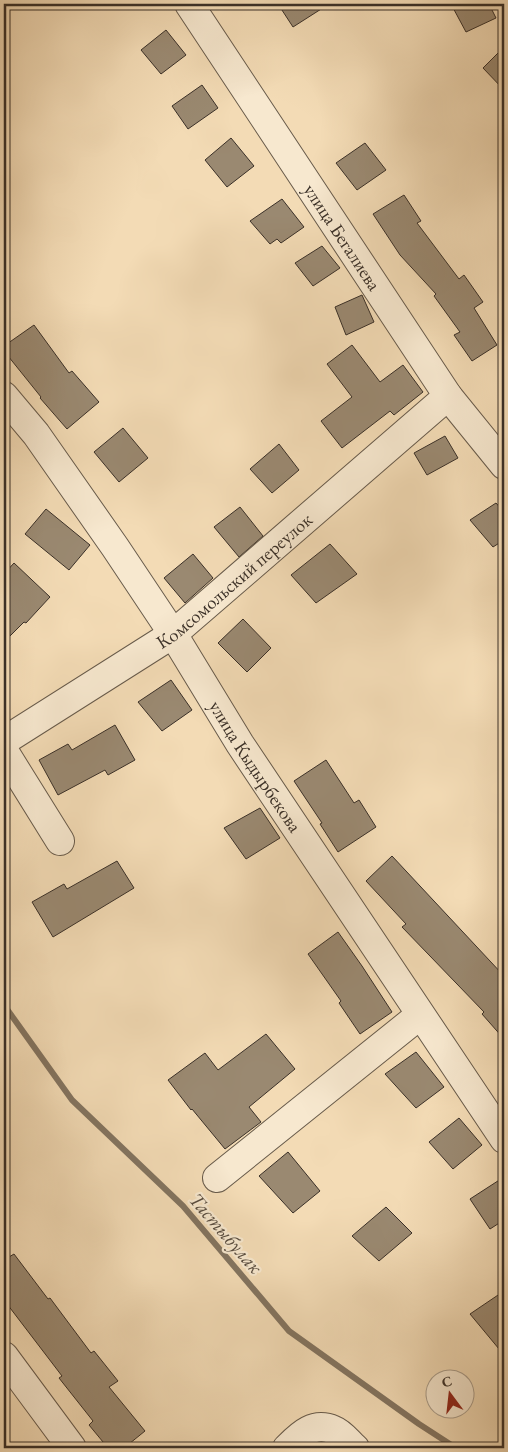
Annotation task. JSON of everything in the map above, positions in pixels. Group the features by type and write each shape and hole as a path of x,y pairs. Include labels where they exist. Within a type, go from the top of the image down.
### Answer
{"street":[{"name":"улица Бегалиева","path":"189,4 448,396 504,465"},
{"name":"улица Кыдырбекова","path":"4,396 36,434 115,547 173,634 240,744 504,1139"},
{"name":"Комсомольский переулок","path":"4,741 173,634 448,396"},
{"path":"4,751 60,841"},
{"path":"218,1178 420,1015"},
{"path":"4,1356 72,1448"},
{"path":"286,1448 303,1432 321,1427 335,1430 355,1448"}],"building":[{"path":"278,4 329,4 293,27"},
{"path":"451,4 489,4 496,18 466,32"},
{"path":"166,30 186,55 161,74 141,50"},
{"path":"504,47 504,90 483,68"},
{"path":"202,85 218,108 188,129 172,106"},
{"path":"231,138 254,166 227,187 205,160"},
{"path":"365,143 386,170 357,190 336,163"},
{"path":"404,195 421,221 417,223 459,279 464,275 483,302 474,308 497,345 472,361 454,335 460,332 434,296 436,294 400,255 373,214"},
{"path":"282,199 304,227 281,243 277,239 270,244 250,221"},
{"path":"322,246 340,268 313,286 295,263"},
{"path":"362,295 374,322 346,335 335,307"},
{"path":"34,325 69,373 72,371 99,402 67,429 40,398 4,351 4,346"},
{"path":"352,345 380,382 403,365 423,392 394,415 390,411 342,448 321,421 352,397 327,364"},
{"path":"123,428 148,458 119,482 94,452"},
{"path":"445,436 458,458 427,475 414,453"},
{"path":"279,444 299,470 272,493 250,469"},
{"path":"496,503 504,512 504,540 493,547 470,520"},
{"path":"240,507 263,536 239,557 214,527"},
{"path":"46,509 90,545 69,570 25,534"},
{"path":"330,544 357,574 316,603 291,575"},
{"path":"193,554 213,578 185,603 164,578"},
{"path":"14,563 50,597 26,623 24,622 4,642 4,574"},
{"path":"243,619 271,648 247,672 218,643"},
{"path":"171,680 192,710 162,731 138,702"},
{"path":"115,725 135,760 108,775 105,770 58,795 39,760 68,744 72,750"},
{"path":"326,760 354,803 359,800 376,827 338,852 320,824 322,823 294,781"},
{"path":"260,808 280,838 246,859 224,828"},
{"path":"392,856 504,976 504,1039 482,1014 484,1012 402,927 406,924 366,881"},
{"path":"117,861 134,888 53,937 32,902 64,884 67,889"},
{"path":"338,932 392,1012 360,1034 339,1003 341,1001 308,954"},
{"path":"266,1034 295,1069 249,1107 261,1122 225,1149 168,1080 205,1053 218,1070"},
{"path":"416,1052 444,1087 416,1108 385,1074"},
{"path":"459,1118 482,1145 453,1169 429,1142"},
{"path":"288,1152 320,1191 293,1213 259,1176"},
{"path":"504,1177 504,1220 490,1229 470,1199"},
{"path":"386,1207 412,1233 379,1261 352,1236"},
{"path":"14,1254 91,1353 94,1351 118,1381 109,1387 145,1431 124,1448 108,1448 89,1425 93,1421 59,1378 62,1376 4,1300 4,1260"},
{"path":"504,1291 504,1355 470,1314"}],"waterway":[{"name":"Тастыбулак","path":"4,1005 72,1100 183,1206 289,1331 419,1424 456,1448"}]}
